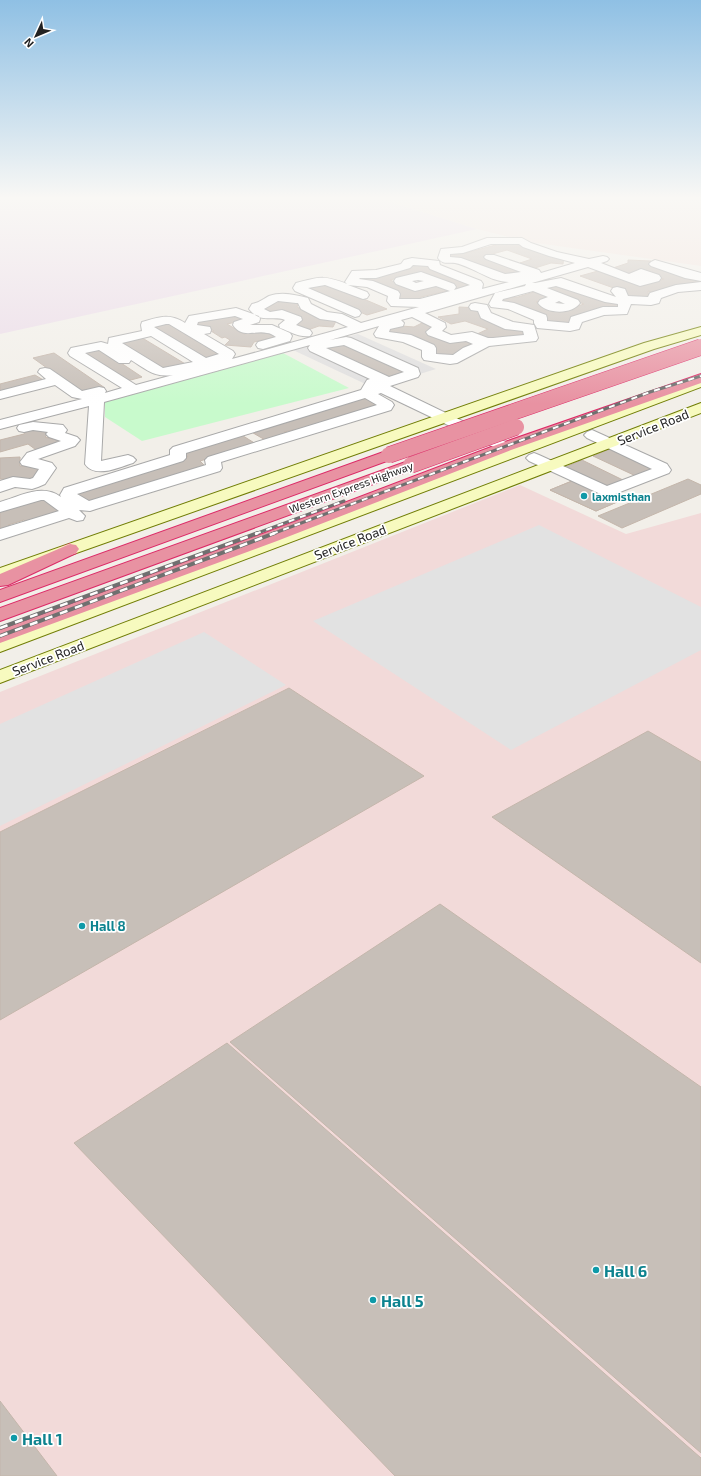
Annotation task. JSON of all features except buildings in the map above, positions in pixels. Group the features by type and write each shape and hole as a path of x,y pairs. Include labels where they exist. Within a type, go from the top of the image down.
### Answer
{"highway":[{"name":"Western Express Highway","path":"0,596 389,456 701,347"},
{"path":"543,417 701,359"},
{"path":"0,637 271,537 505,447 701,378"},
{"name":"Western Express Highway","path":"0,615 529,422"},
{"path":"0,582 70,549"}],"main road":[{"path":"0,574 649,346 701,331"},
{"path":"0,646 701,382"},
{"path":"0,662 281,561 489,475 701,394"},
{"name":"Service Road","path":"0,677 281,561 553,467 613,445 701,408"},
{"path":"489,475 506,483"}],"street":[{"path":"403,267 376,274 356,274 351,282 369,284 394,294 393,301 395,303 420,304 521,283 538,274"},
{"path":"420,315 440,326 440,328 433,332 450,339 468,337 484,344 468,351 457,359 450,360 429,357 429,348 406,338 381,334 385,326 420,315 467,294 477,287 477,284 434,267"},
{"path":"475,267 504,278 512,278 538,274 565,267"},
{"path":"518,267 538,274"},
{"path":"597,267 579,277 621,292 623,299 625,300 651,301 655,300 654,296 676,290 701,286"},
{"path":"608,267 628,278"},
{"path":"664,267 689,275 701,277"},
{"path":"355,325 338,317 324,316 305,306 304,301 298,300 276,298 267,304 256,307 255,309 268,316 282,314 296,320 285,325 302,332 320,331 420,315 455,313 456,307 459,306 480,307 483,308 485,315 491,318 510,326 529,328 531,338 486,342 471,336 471,334 479,330 478,328 460,324 447,325 420,315 396,309 327,281 307,284 300,286 299,288 364,317 396,309"},
{"path":"437,282 467,294"},
{"path":"561,282 609,299 622,300 625,302 623,311 603,311 576,320 574,326 570,327 542,324 540,323 541,318 510,306 495,304 499,296 534,287 561,282"},
{"path":"521,283 559,297"},
{"path":"0,395 51,376 77,394 82,395 129,387 241,356 285,338 285,336 267,328 249,330 239,325 254,319 240,312 194,319 189,327 203,329 225,341 222,346 241,356 294,346 355,325"},
{"path":"153,332 114,341 114,344 160,372 208,366 227,356 228,354 172,320 165,320 147,325 147,328 208,366"},
{"path":"378,387 178,450 178,458 70,492 68,495 84,506 90,506 214,468 213,460 386,407 387,405 378,387 315,348 341,340 346,341 413,372 412,374 378,387"},
{"path":"294,346 505,447"},
{"path":"0,487 13,482 32,484 39,481 48,468 46,466 28,462 32,456 70,443 72,440 54,434 60,430 58,428 32,426 4,434 0,425 97,400 129,387"},
{"path":"97,400 93,464 103,467 378,387"},
{"path":"534,458 607,492 663,470 661,467 592,435"},
{"path":"0,508 40,495 48,495 75,515 0,535"}],"shaded area":[{"path":"0,267 305,267 0,334"},
{"path":"358,334 436,369 374,388 293,350"},
{"path":"520,485 626,534 701,513 701,1476 0,1476 0,692"},
{"path":"539,525 701,607 701,650 511,750 313,621"},
{"path":"204,632 286,685 0,826 0,724"}],"green space":[{"path":"283,353 349,388 142,441 105,417 105,402"}],"railway":[{"path":"272,534 650,392 701,376"},
{"path":"255,534 344,501"},
{"path":"0,628 258,533"},
{"path":"0,636 275,533"}],"place":[{"name":"laxmisthan","path":"584,496"},
{"name":"Hall 8","path":"82,926"},
{"name":"Hall 6","path":"596,1270"},
{"name":"Hall 5","path":"373,1300"},
{"name":"Hall 1","path":"14,1438"}]}
